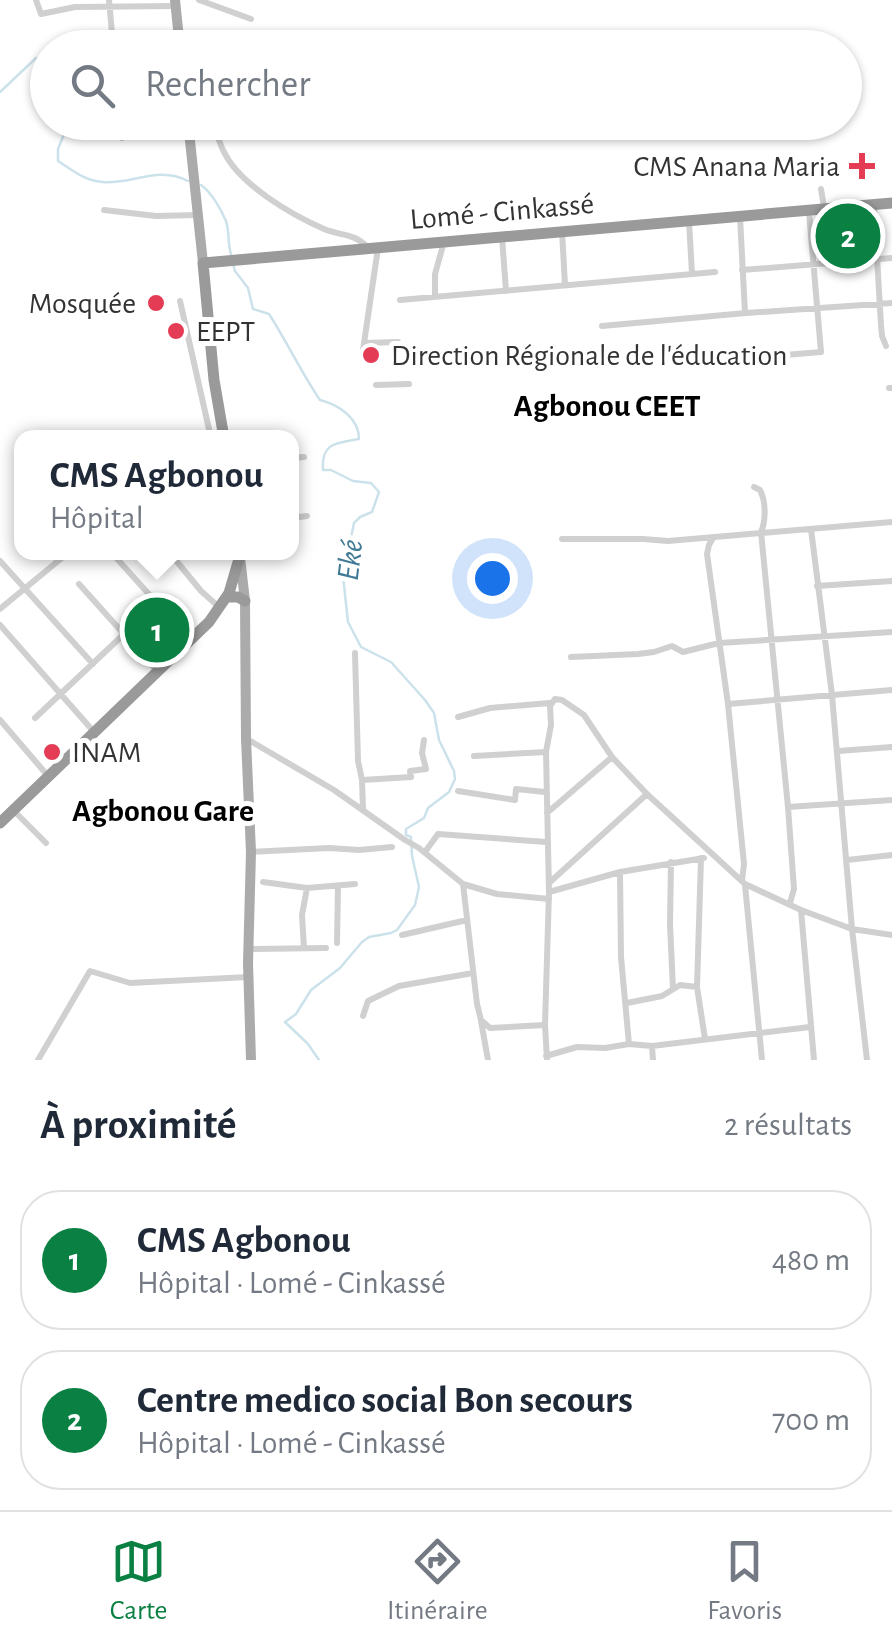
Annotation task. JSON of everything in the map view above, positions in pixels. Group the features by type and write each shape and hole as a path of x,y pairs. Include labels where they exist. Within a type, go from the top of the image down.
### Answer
{"highway":[{"name":"Lomé - Cinkassé","path":"204,264 892,203"},
{"path":"204,264 223,430"},
{"path":"0,823 190,641 223,602 237,560"},
{"path":"223,602 238,597 245,600"}],"main road":[{"path":"175,3 178,30"},
{"path":"190,140 204,264"},
{"path":"240,560 245,600 251,852 251,1060"}],"street":[{"path":"36,0 41,14 109,4 175,3"},
{"path":"200,0 250,18"},
{"path":"109,4 111,30"},
{"path":"219,140 224,154 245,179 300,216 336,234 358,237 373,247 364,346 398,342"},
{"path":"821,190 824,208"},
{"path":"874,204 882,336 887,346"},
{"path":"104,210 156,216 197,215"},
{"path":"773,356 821,352 809,210"},
{"path":"740,216 744,313"},
{"path":"689,220 692,274"},
{"path":"562,231 565,285"},
{"path":"502,236 506,290"},
{"path":"435,296 435,274 444,241"},
{"path":"742,270 892,258"},
{"path":"400,300 715,272"},
{"path":"180,301 209,430"},
{"path":"602,326 892,303"},
{"path":"376,385 409,384"},
{"path":"299,457 304,457"},
{"path":"754,487 760,490 765,504 760,532 788,807 794,889 790,904"},
{"path":"299,517 307,516"},
{"path":"562,539 668,541 892,522"},
{"path":"811,529 832,695 852,929 868,1060"},
{"path":"714,538 707,554 728,704 762,1060"},
{"path":"119,560 190,641"},
{"path":"176,560 201,591 223,602"},
{"path":"0,561 93,664"},
{"path":"0,609 58,561"},
{"path":"817,586 892,581"},
{"path":"79,584 158,672"},
{"path":"0,626 95,733"},
{"path":"571,657 638,654 672,646 683,652 720,642 892,632"},
{"path":"35,718 124,634"},
{"path":"355,653 363,810"},
{"path":"728,704 892,690"},
{"path":"810,1027 652,1046 578,1047 547,1058 549,891 545,792 552,700 557,698 584,715 612,757 647,794 743,882 852,929 892,935"},
{"path":"458,717 490,708 550,703"},
{"path":"0,720 48,777"},
{"path":"246,738 363,810 463,884 497,894 549,891 620,872 714,856"},
{"path":"362,780 401,779 411,777 410,771 426,769 424,740"},
{"path":"838,751 892,747"},
{"path":"474,756 546,752"},
{"path":"546,814 612,757"},
{"path":"458,791 515,800 516,789 545,792"},
{"path":"549,891 647,794"},
{"path":"788,807 892,800"},
{"path":"13,810 46,843"},
{"path":"422,850 438,834 547,842"},
{"path":"251,852 392,847"},
{"path":"847,860 892,855"},
{"path":"702,858 697,987 705,1039"},
{"path":"671,862 672,989"},
{"path":"620,872 621,957 629,1044"},
{"path":"263,882 307,888 355,884"},
{"path":"463,884 488,1060"},
{"path":"337,942 338,886"},
{"path":"304,948 302,915 307,888"},
{"path":"801,910 814,1060"},
{"path":"402,935 467,920"},
{"path":"248,949 326,948"},
{"path":"38,1060 90,971 130,983 248,977"},
{"path":"363,1016 368,1001 399,986 473,973"},
{"path":"626,1003 662,996 680,985 697,987"},
{"path":"481,1020 490,1028 545,1025"},
{"path":"652,1046 654,1060"}],"waterway":[{"name":"Eké","path":"0,92 30,64"},
{"name":"Eké","path":"62,140 58,161 96,181 155,175 188,181"},
{"name":"Eké","path":"201,185 226,221 232,257"},
{"name":"Eké","path":"233,264 248,288 253,309 269,314 320,400 341,409 356,425 359,439 332,446 323,461 323,470 371,483 379,492 372,512 354,523 343,576 348,622 361,647 391,662 434,713 439,740 455,779 449,792 428,808 424,818 406,829 406,835 411,837 419,887 415,905 397,930 362,942 340,968 311,990 296,1014 285,1022 319,1060"}],"place":[{"name":"CMS Anana Maria","path":"862,166"},
{"name":"Centre medico social Bon secours","path":"848,236"},
{"name":"Mosquée","path":"156,303"},
{"name":"EEPT","path":"176,331"},
{"name":"Direction Régionale de l'éducation","path":"371,355"},
{"name":"CMS Agbonou","path":"157,630"},
{"name":"INAM","path":"52,752"}],"district":[{"name":"Agbonou CEET","path":"607,405"},
{"name":"Agbonou Gare","path":"163,810"}]}
